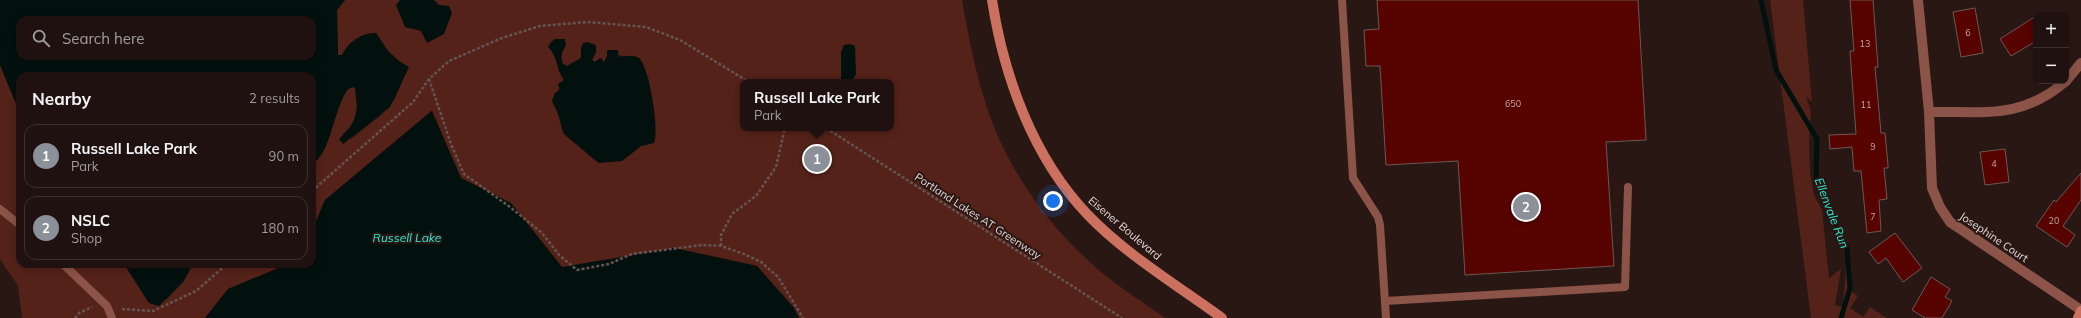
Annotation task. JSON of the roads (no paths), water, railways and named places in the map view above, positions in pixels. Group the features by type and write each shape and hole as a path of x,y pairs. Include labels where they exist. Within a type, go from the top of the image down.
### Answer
{"street":[{"name":"Eisener Boulevard","path":"992,0 1006,66 1022,110 1053,171 1067,191 1088,215 1134,254 1222,318"},
{"name":"Josephine Court","path":"1918,0 1929,112 1932,188 1940,207 1950,222 2081,310"},
{"path":"2069,77 2081,63"},
{"path":"1929,112 2008,111 2042,99 2062,84"},
{"path":"2078,318 2081,310"}],"lane":[{"path":"1342,0 1353,178 1378,217 1380,225 1386,318"},
{"path":"1385,302 1625,287 1628,187"},
{"path":"0,209 16,222"},
{"path":"67,268 107,306 112,318"}],"water":[{"path":"0,0 345,0 337,10 338,55 342,55 348,46 356,39 371,33 376,33 388,51 399,61 409,67 390,107 343,144 339,139 350,128 355,118 357,107 355,88 352,87 347,90 338,109 324,150 316,161 316,72 16,72 16,103 0,65"},
{"path":"400,0 434,0 439,5 449,6 452,13 444,34 427,43 421,31 405,27 396,5"},
{"path":"555,39 565,39 566,45 562,58 563,64 567,66 581,58 581,48 583,43 587,42 596,45 596,52 592,60 595,62 601,58 604,62 607,56 607,50 618,50 618,55 620,57 633,56 640,59 647,75 653,100 656,126 654,143 641,146 622,161 599,163 564,134 559,116 552,101 555,93 560,90 558,84 564,80 561,76 554,55 548,47"},
{"path":"850,44 855,46 856,74 854,79 841,79 841,52 844,45"},
{"name":"Russell Lake","path":"432,111 461,178 511,203 562,267 674,248 757,266 794,308 799,318 205,318 228,289 278,268 316,268 316,221 325,200"},
{"path":"127,268 191,268 183,282 159,306 149,303"}],"waterway":[{"name":"Ellenvale Run","path":"1761,0 1776,70 1817,139 1816,179 1830,216 1847,248 1850,288 1841,318"}],"place":[{"name":"Russell Lake Park","path":"817,159"},
{"name":"NSLC","path":"1526,207"}]}
